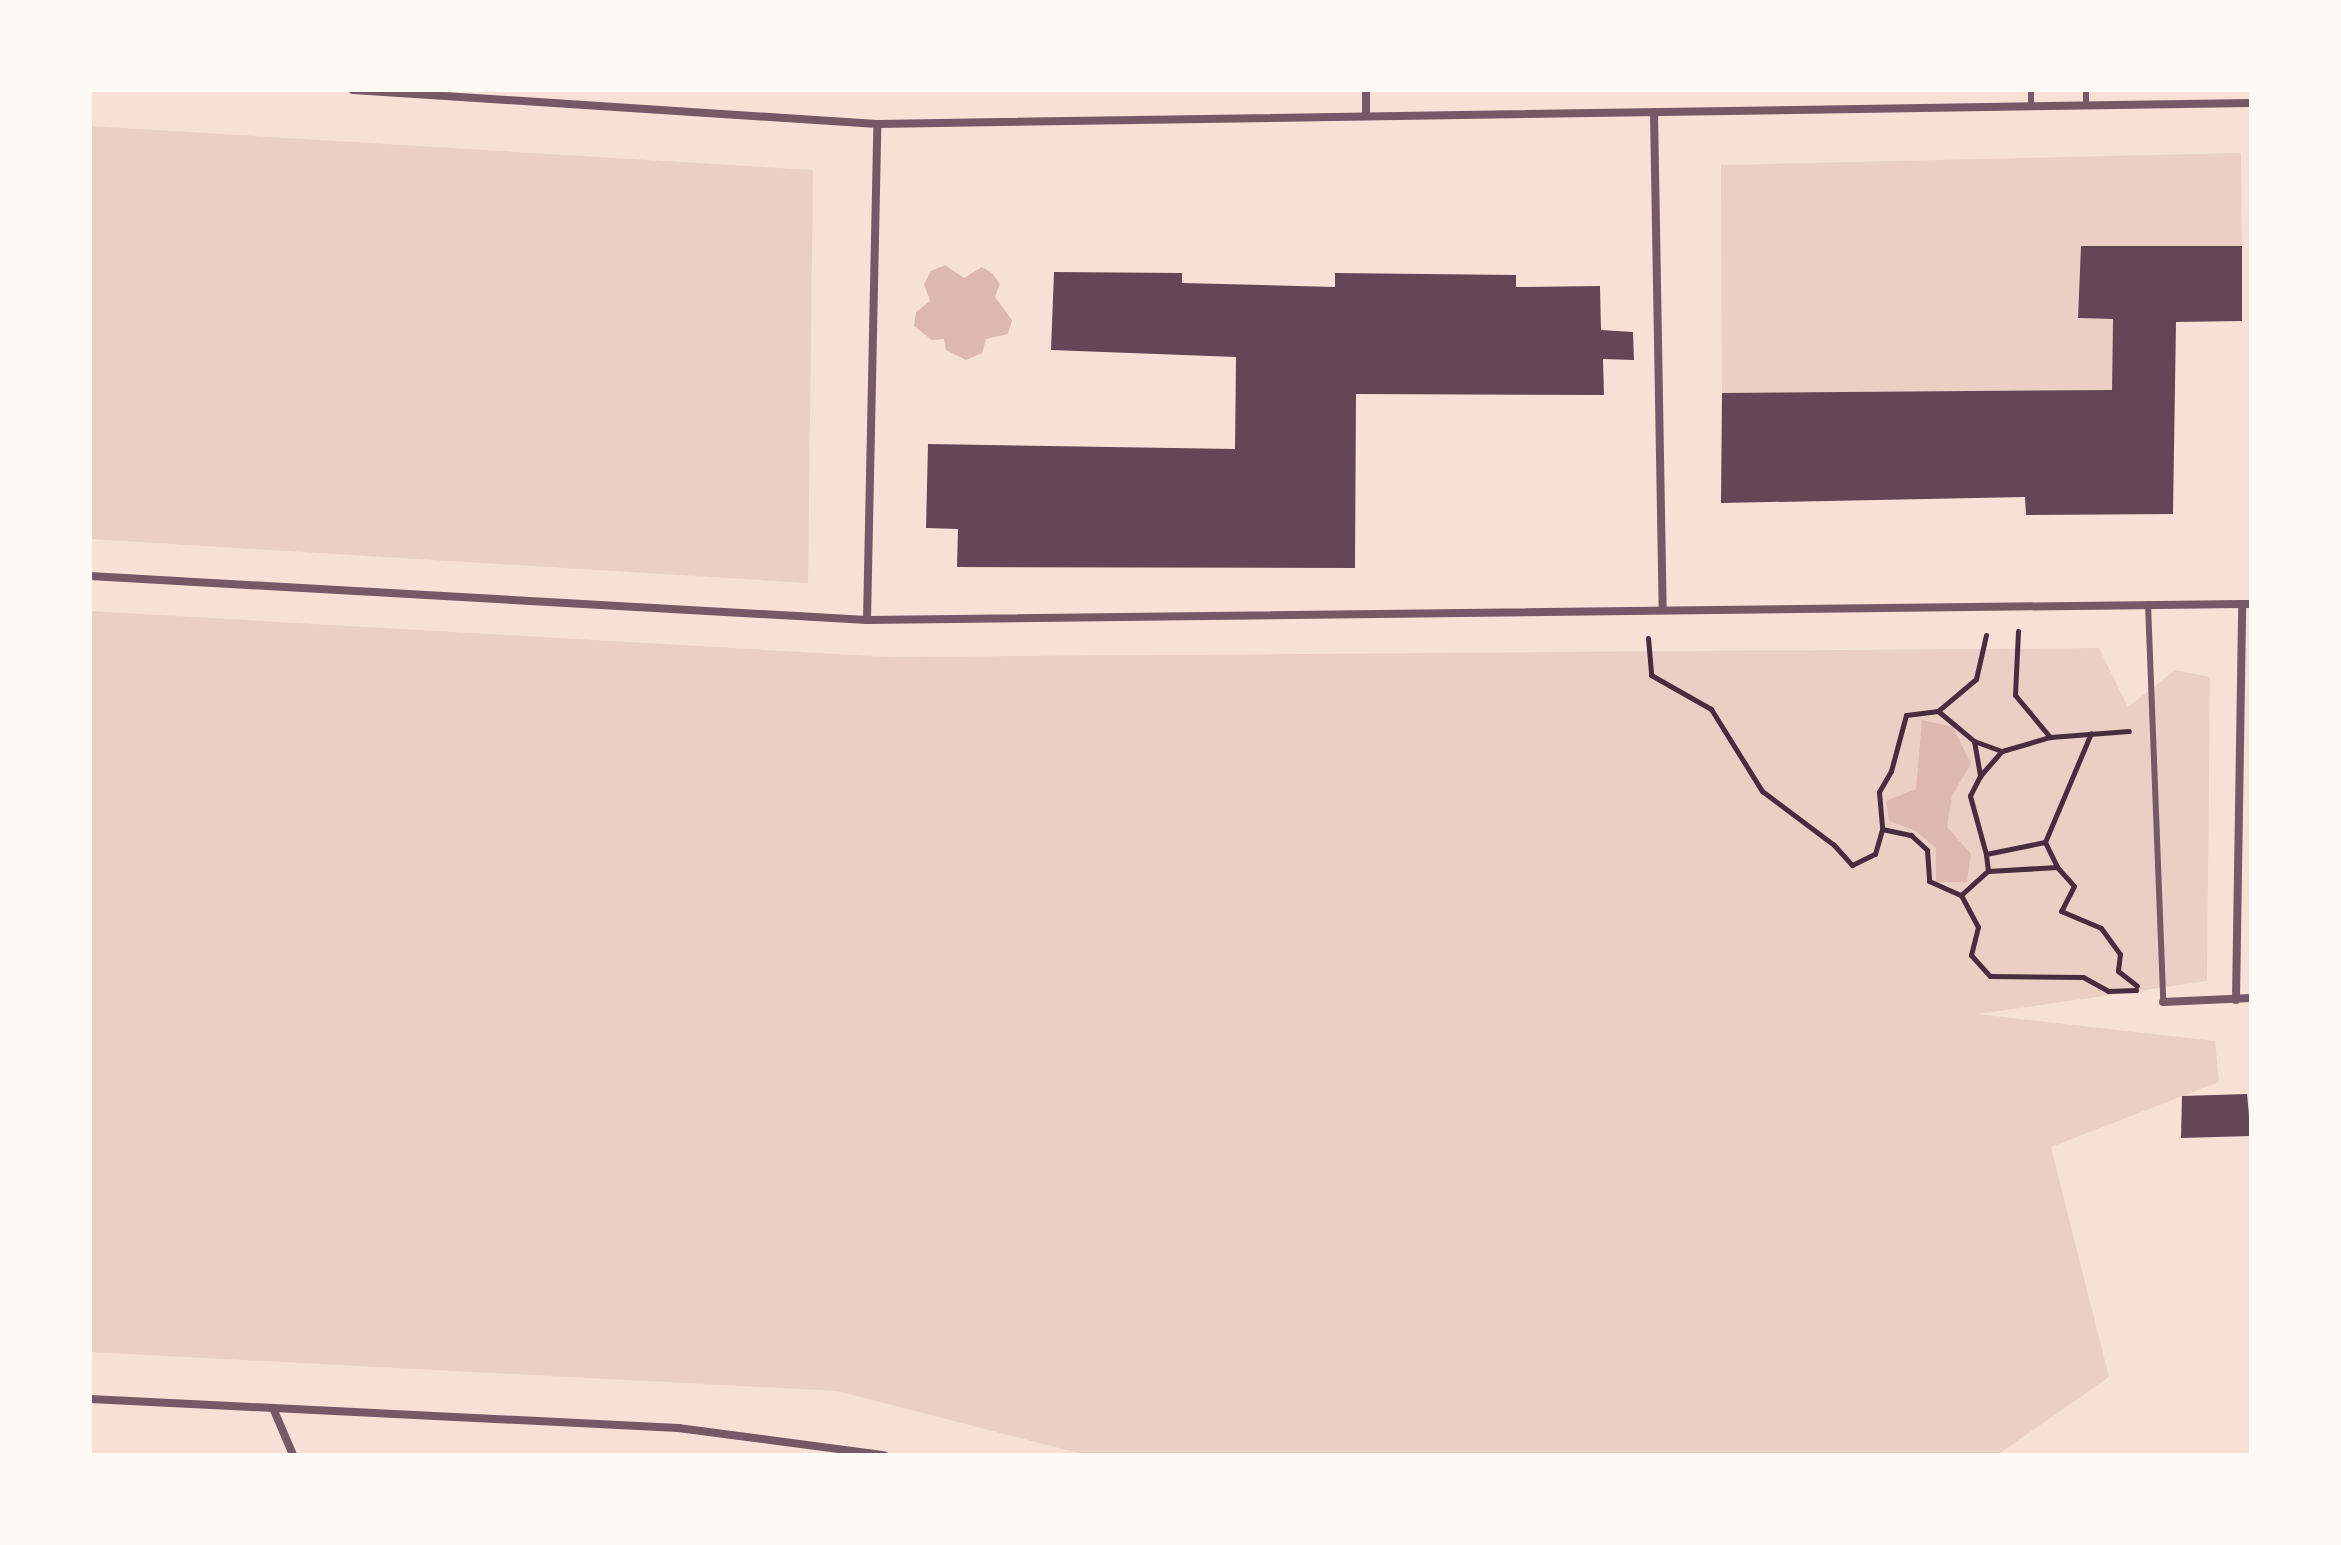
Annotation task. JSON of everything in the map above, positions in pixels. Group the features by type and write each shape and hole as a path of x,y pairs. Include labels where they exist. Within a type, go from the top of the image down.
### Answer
{"street":[{"path":"353,90 877,124 2251,103"},
{"path":"1366,90 1366,116"},
{"path":"1654,112 1663,610"},
{"path":"867,620 877,124"},
{"path":"90,576 867,620 2246,604 2236,1000"},
{"path":"2163,1002 2251,998"},
{"path":"90,1399 678,1428 884,1455"},
{"path":"273,1408 293,1455"}],"lane":[{"path":"2031,90 2031,107"},
{"path":"2086,90 2086,106"},
{"path":"2148,604 2163,1002"}],"path":[{"path":"1646,611 1651,675 1711,709 1762,791 1834,845 1852,865 1875,854 1882,829 1879,792 1891,771 1906,715 1938,711 1976,679 1992,606"},
{"path":"2019,606 2015,695 2050,737"},
{"path":"1938,711 1974,741 2002,751"},
{"path":"1988,871 1970,796 1980,776 2002,751 2050,737 2152,729"},
{"path":"1882,829 1911,835 1927,850 1929,881 1961,895 1978,927 1971,955 1990,976 2083,977 2108,991 2142,989 2118,971 2120,954 2101,928 2061,911 2074,886 2057,867 2045,842 2091,733"},
{"path":"1974,741 1980,776"},
{"path":"1986,854 2045,842"},
{"path":"1961,895 1988,871 2057,867"}],"shaded area":[{"path":"90,126 813,170 808,583 90,539"},
{"path":"2241,153 2242,246 2081,246 2078,318 2113,319 2112,390 1722,393 1721,165"},
{"path":"945,265 964,278 982,267 992,273 1000,284 995,297 1012,320 1008,334 986,339 982,353 966,360 946,350 944,339 932,340 914,326 916,312 930,301 924,284 931,271"},
{"path":"90,611 889,657 2099,648 2128,707 2175,670 2210,677 2207,981 1978,1014 2215,1041 2219,1082 2051,1147 2109,1377 1997,1455 1086,1455 837,1391 90,1352"},
{"path":"1922,720 1953,727 1971,764 1952,795 1947,827 1971,854 1967,882 1936,882 1936,848 1916,831 1889,821 1886,801 1916,789"}],"building":[{"path":"2081,246 2242,246 2242,321 2176,322 2173,514 2026,515 2025,497 1721,503 1722,393 2112,390 2113,319 2078,318"},
{"path":"1054,272 1182,273 1182,283 1335,287 1335,273 1516,275 1516,287 1600,286 1601,330 1633,332 1634,360 1603,359 1604,395 1356,394 1355,568 957,567 958,529 926,528 928,444 1235,449 1236,357 1051,350"},
{"path":"2247,1094 2251,1136 2181,1138 2182,1096"}]}
